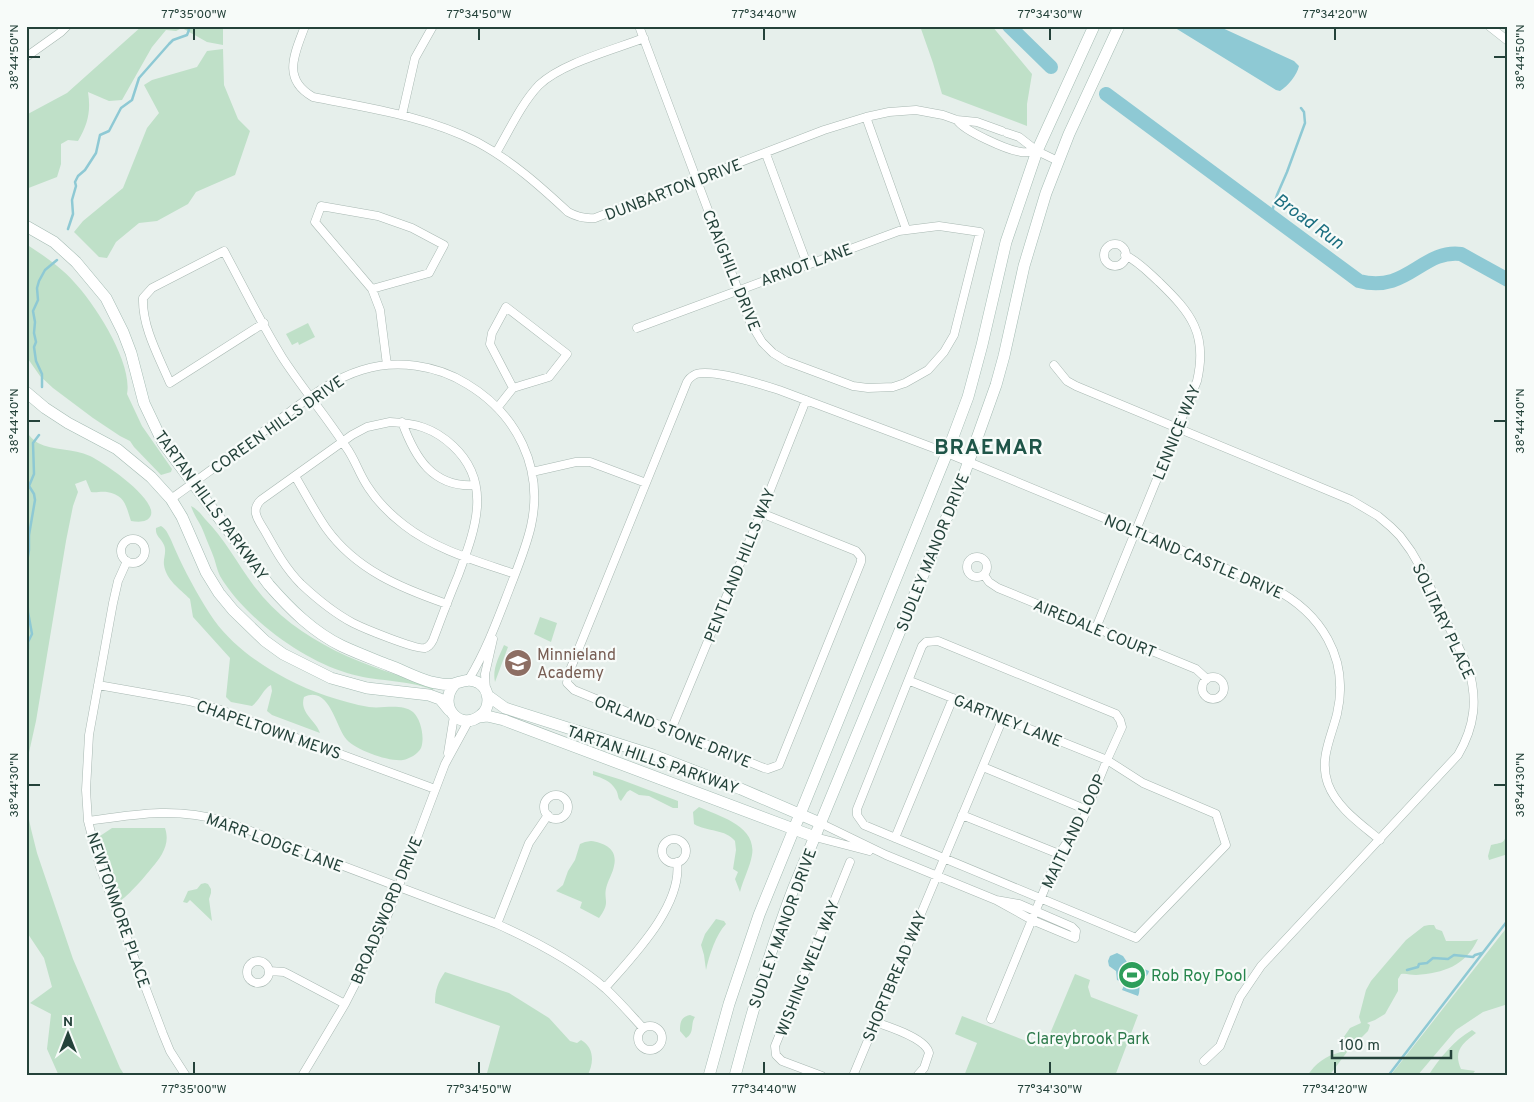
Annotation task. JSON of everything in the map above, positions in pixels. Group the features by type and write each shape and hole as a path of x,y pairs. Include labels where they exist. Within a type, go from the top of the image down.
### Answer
{"main road":[{"name":"SUDLEY MANOR DRIVE","path":"709,1076 743,958 793,828 947,453 968,397 1006,242 1037,151 1094,26"},
{"name":"SUDLEY MANOR DRIVE","path":"735,1076 754,1002 774,939 814,837 969,462 996,384 1034,229 1058,161 1119,26"},
{"name":"TARTAN HILLS PARKWAY","path":"26,226 54,242 90,277 106,298 131,353 144,403 164,443 269,584 287,605 311,626 342,646 428,681 446,685 469,679 479,682 487,693 505,708 653,755 820,823"},
{"name":"TARTAN HILLS PARKWAY","path":"26,392 45,408 68,423 116,449 151,477 171,499 182,517 206,572 219,593 233,610 265,641 292,659 331,678 366,688 430,695 440,699 452,713 462,720 487,716 504,720 814,837"},
{"path":"452,713 447,701 448,694 455,684"},
{"path":"474,719 487,706 487,693"}],"street":[{"path":"26,57 67,26"},
{"name":"DUNBARTON DRIVE","path":"305,26 294,58 293,68 297,82 307,94 313,97 402,115 451,131 476,142 496,153 538,185 568,212 587,219 595,218 697,180 824,130 889,112 916,110 943,115 957,120 969,120 1019,137"},
{"path":"402,115 415,58 433,26"},
{"name":"CRAIGHILL DRIVE","path":"639,26 755,331 773,353 786,362 854,386 868,388 905,383 928,370 950,342 958,321 980,232"},
{"path":"1489,26 1508,41"},
{"path":"496,153 525,105 540,85 566,68 644,38"},
{"path":"866,117 906,229"},
{"name":"DUNBARTON DRIVE","path":"957,120 965,128 1011,149 1019,152 1037,151"},
{"name":"DUNBARTON DRIVE","path":"991,127 1004,126 1014,131 1037,151 1058,161"},
{"path":"766,154 807,264"},
{"path":"372,289 428,273 444,245 412,228 378,216 321,206 315,222 372,289 380,310 386,365"},
{"name":"ARNOT LANE","path":"637,328 906,229 939,226 980,232"},
{"path":"264,323 170,383 150,335 143,298 152,288 224,251 264,323 282,357 343,442 368,487 392,515 433,543 465,557 514,574"},
{"name":"LENNICE WAY","path":"1096,628 1178,429 1197,381 1200,368 1201,350 1194,323 1180,302 1139,263 1125,255"},
{"path":"498,408 514,388 549,377 567,354 506,307 492,333 490,344 514,388"},
{"name":"COREEN HILLS DRIVE","path":"171,499 311,397 345,376 363,369 386,365 406,365 426,368 460,379 480,392 508,419 526,453 532,472 534,502 531,525 493,632 481,660 469,679"},
{"name":"SOLITARY PLACE","path":"1054,365 1067,381 1076,386 1351,500 1384,521 1400,536 1422,570 1468,667 1474,693 1473,720 1465,743 1451,764 1261,966 1238,1000 1220,1046 1204,1061"},
{"name":"ORLAND STONE DRIVE","path":"761,512 850,549 859,554 862,562 779,765 773,768 764,768 574,690 567,683 568,675 686,382 693,375 716,374 750,382 806,400 947,453"},
{"name":"PENTLAND HILLS WAY","path":"671,730 806,400"},
{"path":"390,422 402,422 427,428 449,442 468,462 478,501 478,512 474,530 465,557 432,643 424,648 418,648 353,623 314,596 287,568 255,513 257,504 367,427 390,422"},
{"path":"402,422 412,448 426,467 443,480 453,484 462,486 475,485"},
{"name":"NOLTLAND CASTLE DRIVE","path":"947,453 1273,588 1298,603 1317,622 1325,634 1333,651 1340,682 1337,711 1325,753 1326,777 1332,792 1343,808 1380,840"},
{"path":"532,472 576,462 590,462 646,482"},
{"path":"295,476 327,530 351,555 381,577 399,587 447,604"},
{"name":"NEWTONMORE PLACE","path":"127,561 118,581 113,603 89,736 86,769 88,821 100,867 163,1034 170,1051 186,1076"},
{"name":"AIREDALE COURT","path":"984,575 989,582 998,588 1196,669 1207,679"},
{"name":"COREEN HILLS DRIVE","path":"487,693 486,674 492,648 493,632"},
{"path":"1041,899 864,825 857,815 857,809 922,646 926,642 938,641 1116,714 1122,727 1107,760"},
{"name":"GARTNEY LANE","path":"910,680 1107,760"},
{"name":"CHAPELTOWN MEWS","path":"98,685 189,701 218,709 435,789"},
{"path":"895,838 953,698"},
{"name":"BROADSWORD DRIVE","path":"445,764 452,713"},
{"name":"SHORTBREAD WAY","path":"853,1076 1004,718"},
{"name":"BROADSWORD DRIVE","path":"302,1076 345,1004 372,951 445,764 474,719"},
{"name":"MAITLAND LOOP","path":"991,1018 1059,854 1087,810 1107,760 1143,783 1216,814 1226,845 1136,938 1041,899"},
{"path":"982,767 1087,810"},
{"name":"MARR LODGE LANE","path":"88,821 157,812 190,813 224,821 497,924 530,939 563,958 605,988 643,1028"},
{"path":"497,924 529,843 548,815"},
{"path":"962,815 1059,854"},
{"path":"820,823 886,856 1034,916 1072,928 1076,931 1075,938 1034,916"},
{"path":"814,837 886,856"},
{"path":"605,988 641,947 663,914 676,884 677,862"},
{"name":"WISHING WELL WAY","path":"822,1076 782,1061 776,1055 775,1046 850,862"},
{"path":"269,971 284,972 345,1004"},
{"path":"875,1022 908,1035 926,1045 929,1053 924,1068 917,1076"}],"green space":[{"path":"142,26 223,26 223,45 207,42 182,28 176,31 166,30 152,47 122,100 109,101 88,92 89,111 84,129 78,141 68,140 61,144 61,164 57,177 26,189 26,115 67,93"},
{"path":"920,26 992,26 1032,74 1027,104 1027,126 942,94"},
{"path":"223,49 224,85 238,119 250,131 235,175 196,192 188,204 157,221 139,223 116,242 107,258 99,257 74,232 83,221 123,188 147,128 159,113 144,85 152,80 197,67 207,51"},
{"path":"26,244 69,277 83,292 102,319 111,335 124,367 127,394 142,426 172,469 171,472 161,475 130,441 93,418 53,388 40,376 26,356"},
{"path":"308,323 315,337 299,345 298,342 292,345 286,334"},
{"path":"26,432 36,442 44,446 84,453 106,465 137,490 145,499 150,508 151,515 145,521 131,521 124,502 118,496 107,492 91,492 86,480 75,484 78,492 73,506 66,541 36,721 26,766"},
{"path":"191,506 199,512 219,535 254,586 291,623 335,651 384,671 434,686 433,690 423,686 347,673 312,658 276,635 244,607 220,576 203,530"},
{"path":"161,526 165,529 209,613 221,629 238,646 257,661 277,673 317,692 358,705 408,709 416,715 422,729 423,739 420,750 408,759 397,760 382,757 358,748 347,740 326,702 320,697 313,695 304,697 303,703 306,712 320,733 272,715 267,711 272,691 271,685 252,706 231,702 226,697 230,658 193,617 190,599 174,584 165,570 165,548 156,531 156,528"},
{"path":"540,617 557,623 551,642 534,634"},
{"path":"504,645 508,647 495,682 495,668"},
{"path":"593,771 678,801 678,808 673,808 649,796 639,795 630,790 621,801 612,784 593,775"},
{"path":"26,805 37,853 73,959 125,1076 59,1076 47,1049 51,1014 30,1003 52,987 44,958 26,931"},
{"path":"699,807 726,818 743,829 749,837 752,845 752,855 740,892 735,879 738,872 733,869 736,850 735,841 727,834 694,824 693,812"},
{"path":"112,828 165,828 167,835 162,854 136,886 121,900 106,860 100,836"},
{"path":"1508,830 1508,854 1489,860 1488,856 1491,845 1503,842"},
{"path":"591,841 601,843 609,848 615,860 607,885 605,908 599,918 580,908 582,902 556,891 563,885 568,871 575,860 580,844"},
{"path":"205,883 211,889 209,899 212,921 190,900 187,903 183,902 188,891 197,889 201,884"},
{"path":"716,919 724,921 726,924 716,939 706,970 701,945 705,934"},
{"path":"1434,925 1436,929 1442,931 1446,941 1471,941 1478,939 1467,956 1453,966 1426,974 1401,974 1398,979 1398,991 1385,1014 1367,1023 1370,1025 1368,1031 1347,1052 1329,1076 1307,1076 1321,1061 1341,1052 1341,1041 1350,1028 1361,1023 1359,1017 1366,990 1371,981 1406,940 1424,926"},
{"path":"1508,926 1508,1004 1483,1012 1456,1030 1417,1076 1390,1076"},
{"path":"445,972 509,993 549,1018 570,1041 577,1043 581,1040 586,1043 592,1056 587,1076 496,1076 488,1074 487,1076 481,1076 487,1073 500,1026 435,1003 437,986"},
{"name":"Clareybrook Park","path":"1075,974 1090,980 1088,987 1091,997 1138,1015 1115,1076 964,1076 977,1043 955,1034 962,1016 1044,1048"},
{"path":"690,1015 695,1017 690,1034 686,1038 680,1031 680,1025 683,1019"},
{"path":"1472,1030 1476,1033 1460,1048 1458,1057 1461,1069 1475,1071 1471,1076 1428,1076 1447,1050"}],"water":[{"path":"1172,26 1218,26 1294,61 1299,66 1294,77 1286,86 1280,91 1276,90"},
{"name":"Rob Roy Pool","path":"1117,953 1123,956 1127,962 1149,971 1140,984 1138,996 1122,990 1125,983 1117,980 1116,971 1109,966 1110,956"}],"waterway":[{"path":"68,229 73,214 72,200 76,186 75,182 96,153 100,135 109,131 121,108 132,100 139,78 173,40 187,35 189,30 187,26"},
{"name":"Broad Run","path":"1009,26 1051,67"},
{"name":"Broad Run","path":"1106,94 1359,281 1390,282 1435,258 1447,254 1461,254 1508,280"},
{"path":"1273,216 1277,195 1305,123 1304,112 1301,108"},
{"path":"42,387 42,374 36,361 34,347 36,342 33,311 38,300 37,288 39,281 45,270 57,260"},
{"path":"26,652 32,634 28,612 26,568 35,500 29,486 34,474 33,443 39,435"},
{"path":"1388,1076 1508,920"},
{"path":"1407,970 1418,967 1419,964 1427,963 1433,958 1448,959 1454,955 1473,957 1482,953"}],"place":[{"name":"Minnieland Academy","path":"518,663"},
{"name":"Rob Roy Pool","path":"1132,975"}],"district":[{"name":"BRAEMAR","path":"989,447"}]}
